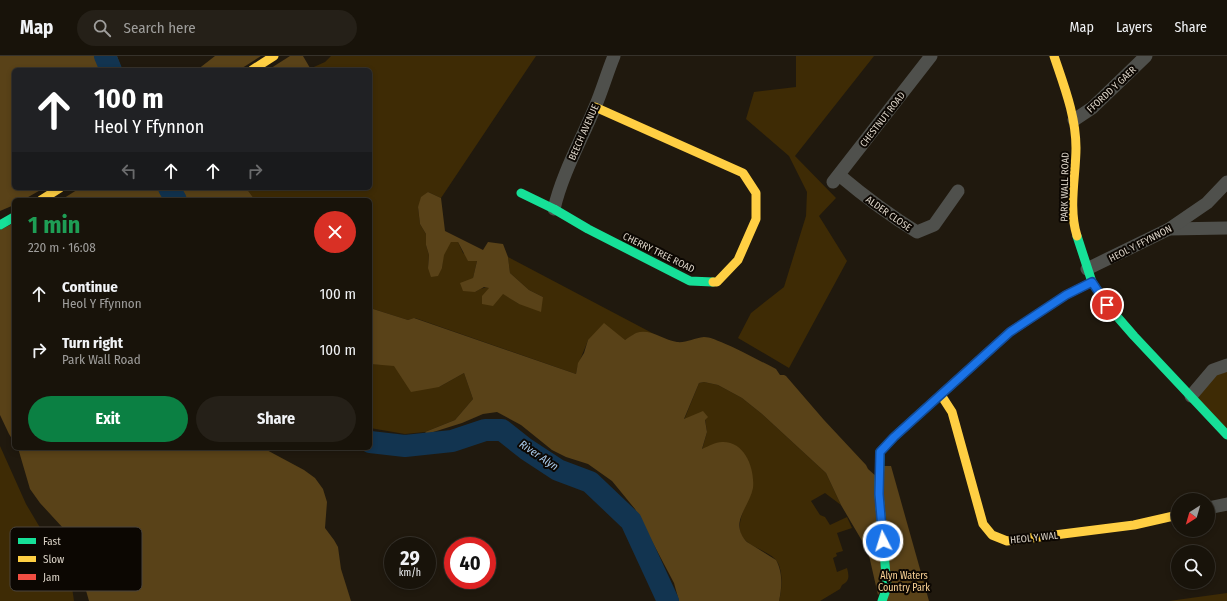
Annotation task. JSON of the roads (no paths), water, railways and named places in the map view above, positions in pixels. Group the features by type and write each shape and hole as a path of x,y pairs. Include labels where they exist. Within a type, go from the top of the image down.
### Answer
{"street":[{"path":"255,68 274,56"},
{"name":"BEECH AVENUE","path":"554,209 556,199 570,162 595,107 614,56"},
{"name":"CHESTNUT ROAD","path":"836,179 931,56"},
{"name":"PARK WALL ROAD","path":"1054,56 1074,120 1076,147 1073,204 1075,230 1092,282 1112,311 1134,336 1227,435"},
{"name":"FFORDD Y GAER","path":"1074,120 1092,108 1146,56"},
{"name":"CHERRY TREE ROAD","path":"520,193 554,209 588,229 690,281 717,282 738,260 756,219 756,193 743,173 595,107"},
{"name":"ALDER CLOSE","path":"836,179 917,232 934,225 954,193"},
{"name":"HEOL Y FFYNNON","path":"1087,269 1169,229 1207,203 1227,182"},
{"path":"44,198 57,190"},
{"path":"0,225 12,218"},
{"path":"1169,229 1227,228"},
{"path":"882,601 887,587 879,494 880,452 894,437 1010,332 1066,295 1092,282"},
{"path":"1191,396 1213,370 1227,365"},
{"name":"HEOL Y WAL","path":"941,395 952,412 983,524 992,535 1007,541 1134,525 1171,517"},
{"path":"1215,507 1227,504"}],"waterway":[{"name":"River Alyn","path":"105,56 110,68"},
{"name":"River Alyn","path":"170,190 175,198"},
{"name":"River Alyn","path":"372,442 405,446 452,441 485,430 502,430 526,449 558,470 590,482 631,521 668,601"}],"park label":[{"name":"Alyn Waters Country Park","path":"904,580"}]}
